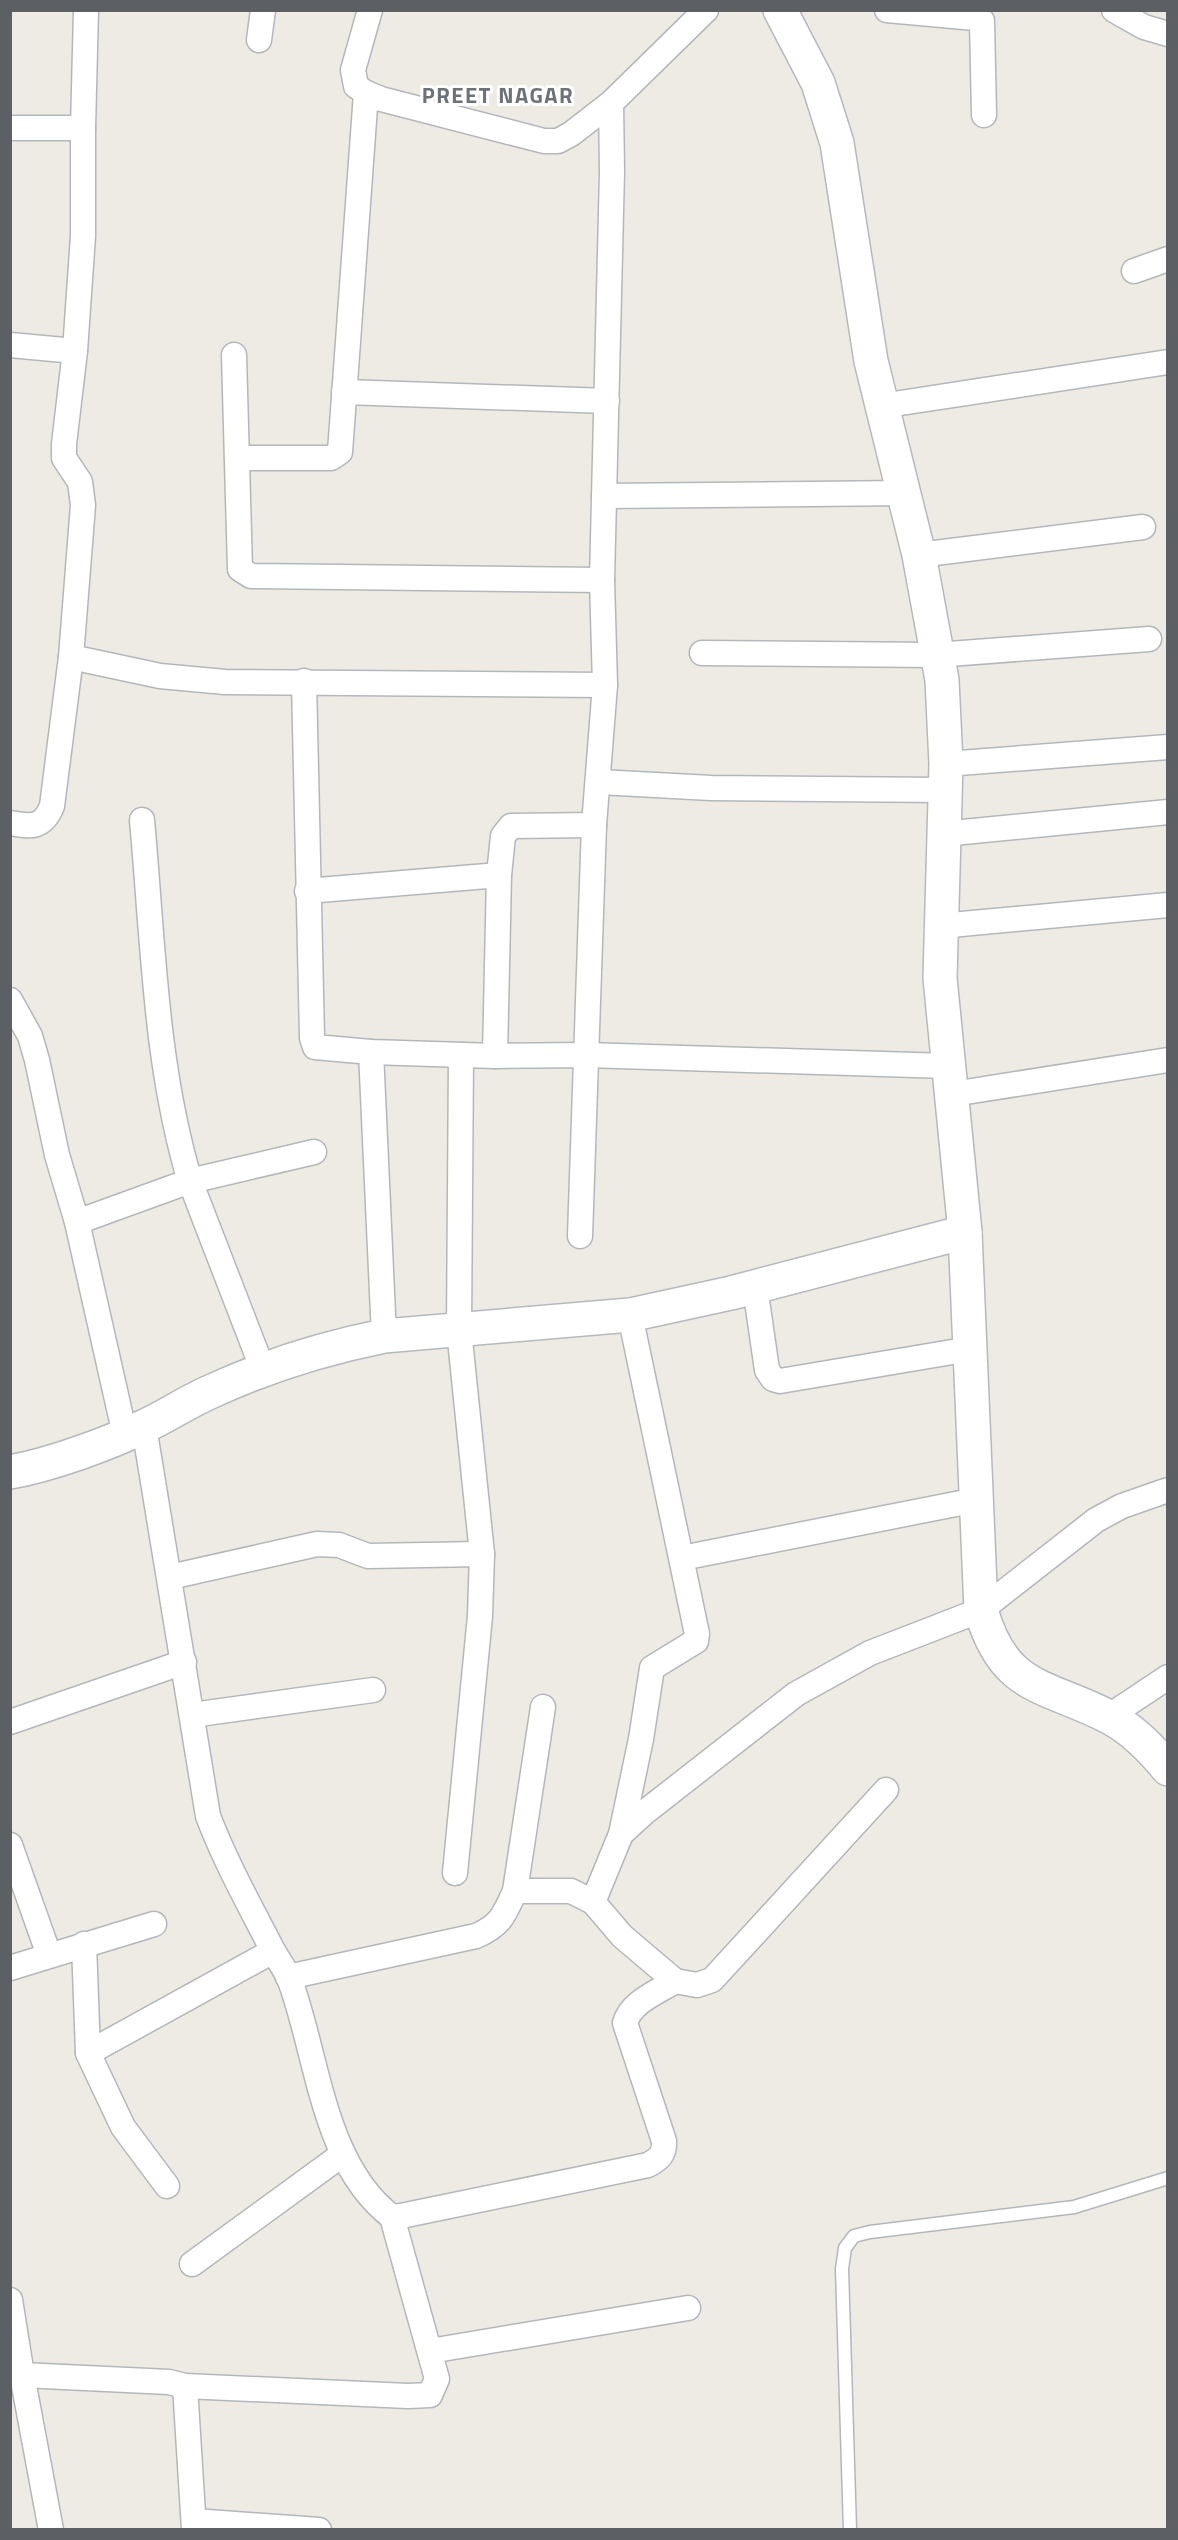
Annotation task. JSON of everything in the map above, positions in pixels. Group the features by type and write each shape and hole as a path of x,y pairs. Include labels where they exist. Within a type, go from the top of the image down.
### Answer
{"street":[{"path":"10,823 38,824 47,818 52,806 71,657 83,505 80,482 64,458 64,444 75,351 84,236 82,128 87,10"},
{"path":"259,40 263,10"},
{"path":"370,10 353,70 356,86 366,93 544,141 558,141 571,134 611,103 706,10"},
{"path":"780,10 818,84 837,143 860,304 881,406 919,555 942,680 945,777 940,978 964,1232 981,1610 987,1633 1017,1674 1046,1690 1108,1717 1128,1729 1153,1750 1167,1769"},
{"path":"887,10 975,18 982,21 984,115"},
{"path":"1114,10 1144,27 1167,34"},
{"path":"237,458 331,458 340,452 366,93"},
{"path":"580,1236 594,825 605,685 602,580 612,171 611,103"},
{"path":"10,128 82,128"},
{"path":"1134,271 1167,259"},
{"path":"10,345 75,351"},
{"path":"234,355 240,569 251,576 602,580"},
{"path":"881,406 1167,362"},
{"path":"344,392 607,401"},
{"path":"604,496 904,493"},
{"path":"919,555 1143,527"},
{"path":"702,653 936,655 1149,639"},
{"path":"71,657 191,680 605,685"},
{"path":"304,681 307,891 312,1038 315,1047 371,1052 461,1055 586,1055 950,1080 1167,1060"},
{"path":"598,782 711,788 945,777 1167,747"},
{"path":"943,834 1167,812"},
{"path":"142,820 161,1035 181,1151 190,1181 263,1370"},
{"path":"495,1056 499,875 503,836 511,826 594,825"},
{"path":"307,891 499,875"},
{"path":"940,926 1167,905"},
{"path":"10,1000 30,1036 35,1052 57,1155 135,1431 170,1577 208,1815 217,1840 288,1977 321,2091 344,2154 371,2199 389,2214 438,2379 430,2395 408,2396 185,2386 169,2382 22,2375"},
{"path":"371,1052 384,1336"},
{"path":"455,1874 480,1616 482,1554 459,1330 461,1055"},
{"path":"77,1222 190,1181 314,1152"},
{"path":"10,1472 51,1462 135,1431 209,1392 307,1353 384,1336 630,1315 755,1287 964,1232"},
{"path":"755,1287 767,1370 772,1379 780,1381 970,1349"},
{"path":"593,1902 621,1834 641,1739 652,1668 696,1641 697,1634 630,1315"},
{"path":"621,1834 645,1812 796,1694 870,1653 981,1610 1096,1520 1122,1506 1167,1490"},
{"path":"682,1558 976,1500"},
{"path":"170,1577 302,1546 327,1543 368,1556 482,1554"},
{"path":"10,1722 184,1662"},
{"path":"1108,1717 1167,1677"},
{"path":"192,1715 374,1690"},
{"path":"288,1977 476,1936 490,1930 499,1922 515,1891 543,1707"},
{"path":"515,1891 571,1891 593,1902 629,1942 675,1981 697,1985 712,1980 886,1790"},
{"path":"10,1845 49,1955"},
{"path":"10,1968 154,1924"},
{"path":"84,1944 88,2053 123,2127 167,2186"},
{"path":"88,2053 273,1951"},
{"path":"389,2214 648,2165 659,2159 664,2149 664,2141 625,2023 628,2013 636,2005 675,1981"},
{"path":"192,2264 344,2154"},
{"path":"10,2300 51,2529"},
{"path":"430,2351 688,2308"},
{"path":"185,2386 194,2525 319,2529"}],"lane":[{"path":"850,2529 842,2268 845,2248 854,2236 890,2229 1074,2207 1167,2178"}],"district":[{"name":"PREET NAGAR","path":"498,95"}]}
